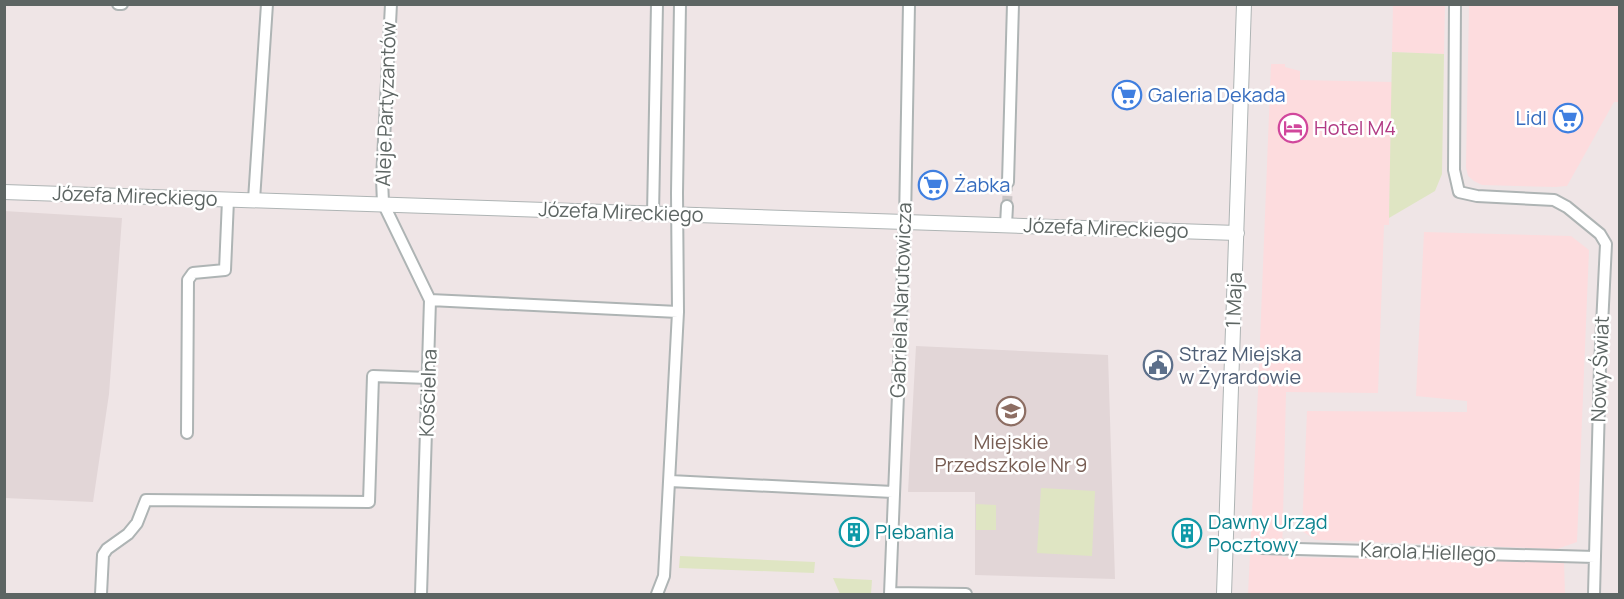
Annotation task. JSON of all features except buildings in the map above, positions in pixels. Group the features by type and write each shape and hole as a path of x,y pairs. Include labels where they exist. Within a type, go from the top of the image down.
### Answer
{"street":[{"path":"254,200 267,4"},
{"name":"Aleje Partyzantów","path":"382,203 391,4"},
{"path":"653,214 657,4"},
{"path":"657,594 664,576 678,312 680,4"},
{"name":"Gabriela Narutowicza","path":"890,594 905,221 909,4"},
{"path":"1008,182 1013,4"},
{"name":"1 Maja","path":"1224,594 1244,4"},
{"name":"Nowy Świat","path":"1455,4 1454,170 1459,192 1477,196 1554,200 1568,207 1600,234 1606,244 1600,366 1594,594"},
{"name":"Józefa Mireckiego","path":"4,192 1237,233"},
{"path":"187,433 188,280 194,273 225,270 228,200"},
{"name":"Kościelna","path":"382,203 430,300 421,594"},
{"path":"1006,225 1007,206"},
{"path":"430,300 678,312"},
{"path":"102,594 103,555 107,549 128,534 137,523 146,500 369,502 373,376 428,378"},
{"path":"670,481 893,492"},
{"name":"Karola Hiellego","path":"1226,546 1596,557"},
{"path":"890,594 966,594"}],"shaded area":[{"path":"1393,5 1445,5 1444,54 1392,52"},
{"path":"1469,5 1619,5 1619,102 1614,102 1567,186 1482,185 1468,176 1466,167"},
{"path":"1271,64 1285,64 1285,67 1300,71 1300,80 1392,82 1389,225 1384,225 1378,393 1286,392 1282,557 1564,562 1565,594 1248,594"},
{"path":"4,211 122,218 109,394 93,502 5,498"},
{"path":"1424,232 1571,236 1589,250 1577,542 1557,549 1316,540 1302,531 1307,411 1467,412 1467,401 1416,396"},
{"name":"Miejskie Przedszkole Nr 9","path":"916,346 1108,355 1115,579 975,575 975,492 908,492"}],"green space":[{"path":"1392,52 1444,54 1442,174 1435,191 1389,218"},
{"path":"1041,488 1095,491 1092,556 1037,553"},
{"path":"976,504 996,505 996,530 976,530"},
{"path":"680,556 815,562 814,573 679,568"},
{"path":"833,578 872,580 871,594 840,594"}],"tunnel":[{"path":"1007,206 1008,182"}],"place":[{"name":"Galeria Dekada","path":"1127,95"},
{"name":"Lidl","path":"1568,118"},
{"name":"Hotel M4","path":"1293,128"},
{"name":"Żabka","path":"933,185"},
{"name":"Straż Miejska w Żyrardowie","path":"1158,365"},
{"name":"Miejskie Przedszkole Nr 9","path":"1011,411"},
{"name":"Plebania","path":"854,532"},
{"name":"Dawny Urząd Pocztowy","path":"1187,533"}]}
